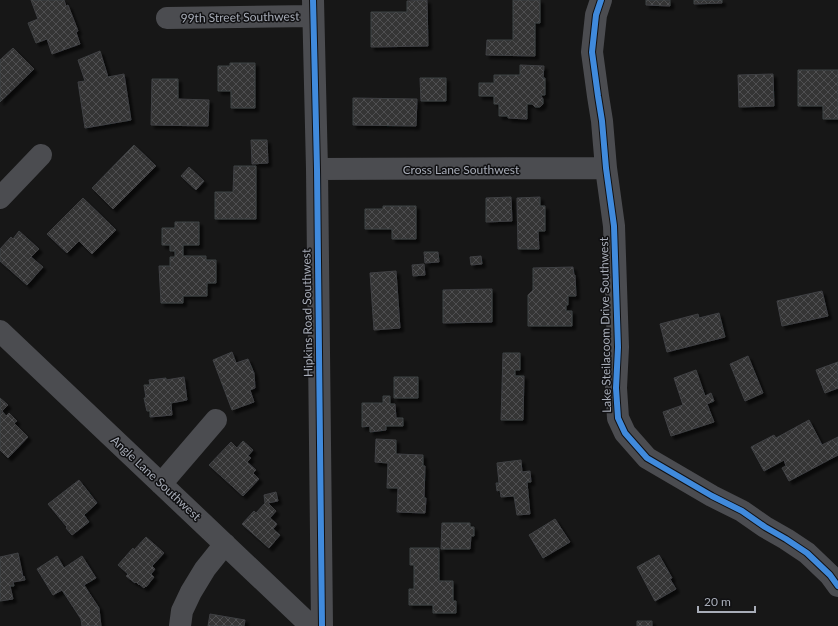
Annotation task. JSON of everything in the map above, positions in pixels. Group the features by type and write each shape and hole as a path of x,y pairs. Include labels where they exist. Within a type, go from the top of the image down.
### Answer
{"street":[{"name":"Lake Steilacoom Drive Southwest","path":"601,0 596,15 592,52 602,121 606,168 614,226 618,347 616,388 618,418 625,433 647,458 712,496 742,511 765,527 802,549 830,575 838,586"},
{"name":"99th Street Southwest","path":"167,18 313,8"},
{"name":"Hipkins Road Southwest","path":"313,8 322,626"},
{"path":"0,198 41,155"},
{"name":"Cross Lane Southwest","path":"316,169 606,168"},
{"name":"Angle Lane Southwest","path":"0,331 311,626"},
{"path":"161,484 216,420"},
{"path":"180,626 182,611 191,592 225,544"}],"building":[{"path":"31,0 64,0 66,6 68,5 78,31 76,32 80,44 52,54 47,39 36,43 28,23 38,19"},
{"path":"427,0 428,46 371,47 371,12 407,12 407,1"},
{"path":"513,0 540,0 540,23 535,23 535,56 486,55 487,40 513,40"},
{"path":"646,0 670,0 670,6 646,5"},
{"path":"694,0 722,0 722,3 694,4"},
{"path":"13,48 34,69 0,102 0,60"},
{"path":"100,51 108,77 124,74 131,120 85,128 78,82 85,81 78,60"},
{"path":"230,63 255,63 255,108 231,108 231,91 218,91 218,66 230,66"},
{"path":"520,65 544,66 543,78 545,78 545,95 541,95 543,104 540,107 535,107 532,104 527,104 527,119 499,116 499,104 494,104 494,96 479,96 479,83 494,83 494,75 520,75"},
{"path":"798,70 838,70 838,119 823,119 823,106 798,106"},
{"path":"773,74 774,106 739,107 738,75"},
{"path":"420,78 446,78 446,101 421,101"},
{"path":"152,79 178,79 178,99 209,100 208,126 151,125"},
{"path":"353,98 417,99 416,126 353,125"},
{"path":"251,140 267,140 268,163 252,164"},
{"path":"134,145 156,166 113,209 92,188"},
{"path":"234,166 256,166 256,219 215,219 215,192 233,192"},
{"path":"189,167 204,181 196,190 181,176"},
{"path":"511,197 512,221 486,222 486,198"},
{"path":"540,197 540,206 545,206 545,231 538,231 539,249 518,249 517,198"},
{"path":"83,198 116,230 92,254 79,241 67,253 47,234"},
{"path":"383,206 416,206 416,239 392,239 392,229 365,229 365,209 383,209"},
{"path":"175,222 199,222 199,245 183,245 183,256 206,256 206,260 216,260 216,283 207,283 207,296 183,296 183,303 161,303 159,266 170,266 170,257 175,257 175,251 170,251 170,245 162,245 162,228 175,228"},
{"path":"19,231 39,249 31,257 43,267 27,285 0,261 0,249 11,237 13,239"},
{"path":"424,252 438,252 439,262 425,263"},
{"path":"481,256 482,264 471,265 470,257"},
{"path":"424,264 425,275 413,276 412,265"},
{"path":"573,267 576,296 568,296 568,305 566,305 566,311 572,311 572,326 528,326 528,295 533,290 533,268"},
{"path":"396,271 400,328 374,330 370,273"},
{"path":"492,289 492,322 443,323 443,290"},
{"path":"822,291 828,316 782,326 777,301"},
{"path":"719,313 725,337 667,352 660,324 698,314 699,318"},
{"path":"232,352 236,363 248,359 254,373 255,388 250,390 254,402 232,410 213,360"},
{"path":"503,353 520,353 520,370 515,370 515,376 524,376 523,420 501,420"},
{"path":"748,356 763,393 745,401 730,364"},
{"path":"838,362 838,388 825,393 816,370"},
{"path":"696,370 705,396 711,393 714,401 707,404 714,422 671,436 663,412 683,405 674,378"},
{"path":"184,377 187,400 171,403 172,415 150,417 150,411 147,411 144,398 146,398 144,385 150,385 149,380 166,378 166,380"},
{"path":"394,377 418,377 418,398 394,398"},
{"path":"383,396 390,396 390,404 395,404 396,418 403,418 403,426 386,426 386,430 370,432 370,426 362,427 362,403 383,403"},
{"path":"0,398 8,405 2,411 6,416 9,413 17,421 14,423 28,437 8,458 0,450"},
{"path":"809,420 822,445 838,437 838,455 789,481 782,468 786,466 784,460 764,471 751,447 774,435 776,438"},
{"path":"376,439 396,440 396,454 423,455 423,466 425,466 425,513 397,512 398,488 387,488 388,463 375,462"},
{"path":"243,441 253,450 248,456 251,458 247,462 256,470 253,473 259,479 243,496 209,465 231,442 237,448"},
{"path":"521,460 522,472 530,471 531,482 527,482 530,514 517,515 514,496 501,497 500,490 497,491 496,483 499,483 497,463"},
{"path":"79,480 97,503 84,515 89,522 72,535 48,504"},
{"path":"276,492 278,501 268,503 276,511 270,518 277,524 273,529 280,535 269,548 242,524 254,511 256,513 265,503 264,495"},
{"path":"555,519 570,542 543,558 529,535"},
{"path":"442,523 470,523 470,527 474,527 474,536 471,536 470,549 441,549"},
{"path":"146,537 164,553 152,566 155,569 151,574 154,577 144,588 126,576 128,574 118,565 133,548 134,550"},
{"path":"410,548 439,548 439,581 453,581 453,601 456,601 456,613 433,613 433,605 409,605 409,589 414,589 414,565 410,565"},
{"path":"18,553 25,580 13,582 14,586 10,586 13,599 0,601 0,557"},
{"path":"659,555 672,578 670,579 676,589 655,601 637,567"},
{"path":"57,556 64,568 82,556 96,578 84,585 99,608 101,626 82,626 81,619 62,590 53,595 37,569"},
{"path":"210,614 245,620 244,626 208,626"},
{"path":"637,621 652,621 652,626 637,626"}],"cycle path":[{"path":"313,0 317,169 322,626"},
{"path":"601,0 596,15 592,52 602,121 606,168 614,226 618,347 616,388 618,418 625,433 647,458 712,496 742,511 807,553 830,575 838,586"}]}
